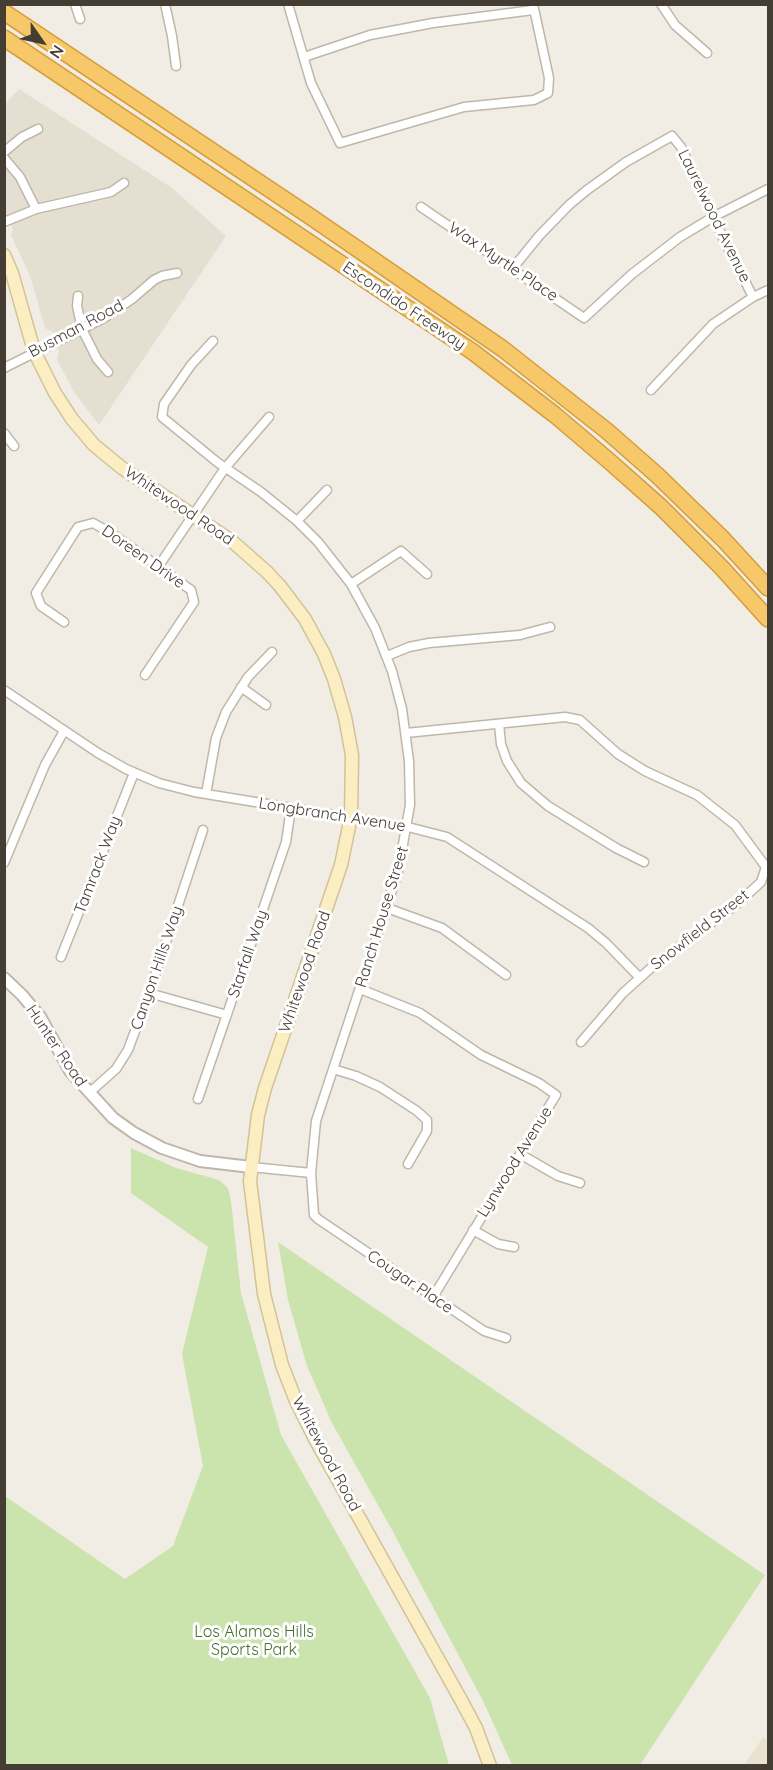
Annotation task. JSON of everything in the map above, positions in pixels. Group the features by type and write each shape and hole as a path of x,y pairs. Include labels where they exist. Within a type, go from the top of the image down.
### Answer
{"highway":[{"name":"Escondido Freeway","path":"4,12 311,217 503,349 607,431 657,475 723,539 768,588"},
{"name":"Escondido Freeway","path":"4,38 482,359 555,415 661,507 721,567 768,619"}],"main road":[{"name":"Whitewood Road","path":"4,255 12,273 34,351 62,405 94,444 122,468 233,542 267,572 294,604 315,636 334,679 349,733 352,765 351,817 345,851 265,1088 258,1115 251,1167 251,1198 264,1294 282,1365 296,1401 476,1728 490,1766"}],"street":[{"path":"75,4 80,19"},
{"path":"165,4 176,66"},
{"path":"288,4 311,83 340,143 464,107 534,100 548,93 549,78 533,7 370,35 304,57"},
{"path":"661,4 675,25 707,53"},
{"path":"4,152 22,137 38,129"},
{"name":"Laurelwood Avenue","path":"513,268 539,236 581,195 626,162 672,136 681,147 753,297"},
{"path":"4,158 20,177 36,209"},
{"path":"4,222 36,209 111,192 124,183"},
{"path":"713,217 768,189"},
{"name":"Wax Myrtle Place","path":"421,207 584,318 651,258 713,217"},
{"name":"Busman Road","path":"4,368 116,311 154,280 177,273"},
{"path":"651,390 713,324 753,297 768,290"},
{"path":"78,296 77,306 82,329 97,359 108,372"},
{"name":"Ranch House Street","path":"213,341 191,365 164,404 162,417 225,468 261,492 297,521 318,542 351,584 387,656 406,733 410,783 408,827 398,872 316,1121 310,1173 314,1215 318,1219"},
{"path":"158,567 225,468 269,417"},
{"path":"4,433 14,446"},
{"path":"297,521 327,490"},
{"name":"Doreen Drive","path":"64,622 41,606 36,593 78,527 93,522 191,590 194,602 145,675"},
{"path":"351,584 401,551 427,574"},
{"path":"387,656 409,647 429,643 520,635 550,627"},
{"path":"206,794 216,738 226,712 248,677 272,652"},
{"path":"241,687 266,705"},
{"name":"Longbranch Avenue","path":"4,690 98,753 159,783 206,794 408,827 447,837 588,928 640,978"},
{"name":"Snowfield Street","path":"499,724 565,717 580,720 618,754 645,771 697,795 735,825 766,867 761,882 738,903 652,967 623,993 581,1042"},
{"path":"406,733 499,724 501,744 507,761 521,783 548,806 616,848 644,862"},
{"path":"4,863 45,765 64,731"},
{"name":"Tamrack Way","path":"61,957 134,772"},
{"name":"Starfall Way","path":"198,1099 286,842 291,808"},
{"name":"Canyon Hills Way","path":"88,1093 117,1069 128,1050 203,830"},
{"path":"387,908 442,928 506,975"},
{"name":"Hunter Road","path":"4,978 41,1018 70,1071 88,1093 113,1118 134,1132 162,1148 200,1161 310,1173"},
{"name":"Lynwood Avenue","path":"360,989 420,1013 481,1055 539,1083 556,1095 433,1297"},
{"path":"149,993 227,1015"},
{"path":"333,1069 380,1087 427,1120 427,1131 408,1164"},
{"path":"520,1154 558,1176 580,1183"},
{"name":"Cougar Place","path":"318,1219 484,1330 506,1338"},
{"path":"473,1230 498,1244 514,1247"}],"shaded area":[{"path":"19,89 172,188 226,236 99,425 74,392 57,360 59,351 53,332 45,328 30,276 11,235 13,229 5,215 5,104"},
{"path":"763,1737 768,1741 768,1765 744,1765"}],"green space":[{"name":"Los Alamos Hills Sports Park","path":"131,1148 176,1168 219,1180 228,1188 241,1293 281,1435 430,1698 449,1765 5,1765 5,1496 125,1579 173,1546 203,1466 182,1354 208,1247 131,1193"},
{"path":"278,1242 765,1575 640,1765 512,1765 484,1703 332,1423 307,1366 288,1300"}]}
